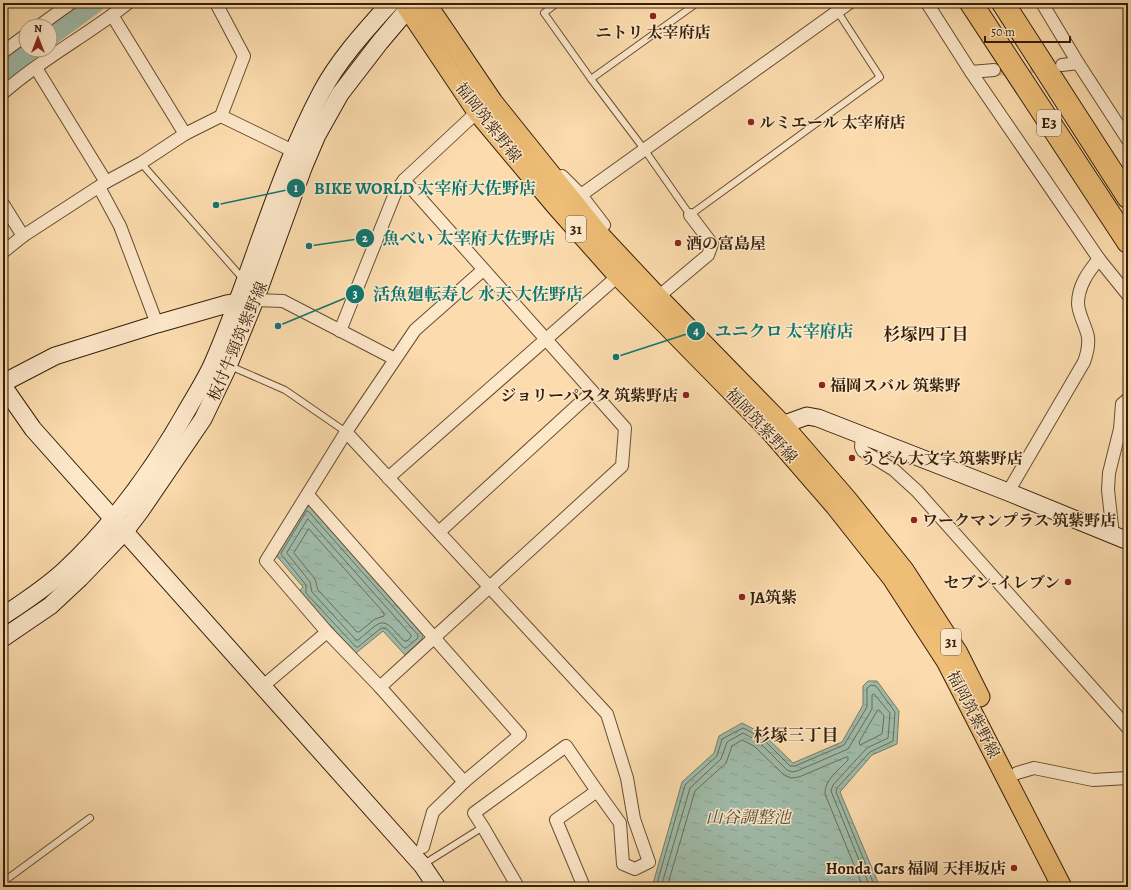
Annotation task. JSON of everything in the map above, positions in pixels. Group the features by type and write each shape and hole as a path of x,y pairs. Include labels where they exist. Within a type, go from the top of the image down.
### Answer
{"highway":[{"name":"E3","path":"971,3 1128,242"},
{"name":"E3","path":"1003,3 1128,197"}],"main road":[{"name":"板付牛頸筑紫野線","path":"3,638 50,606 80,578 119,525 138,488 170,440 213,365 238,303 293,151 323,90 356,42 390,3"},
{"name":"福岡筑紫野線","path":"426,3 492,102 599,234 658,296 776,427 835,506 892,578 946,661 1062,887"},
{"name":"板付牛頸筑紫野線","path":"3,616 64,571 119,525 141,510 204,419 229,365 255,300 303,168 317,135 340,94 409,5"},
{"name":"福岡筑紫野線","path":"409,5 477,112 555,205 618,276 776,427 847,499 904,570 958,653 1017,773 1076,887"},
{"path":"3,383 55,356 227,304 255,300"},
{"path":"3,386 33,429 422,865 437,887"},
{"path":"776,427 807,416 812,416 1008,492 1120,538"}],"street":[{"path":"50,18 71,3"},
{"path":"3,93 20,78 128,3"},
{"path":"3,252 23,236 102,185 141,163 185,134 221,116 244,56 216,3"},
{"path":"581,195 835,7 849,3"},
{"path":"927,3 971,72 1098,259 1128,295"},
{"path":"1042,3 1078,63 1128,140"},
{"path":"112,15 185,134"},
{"path":"3,52 18,41"},
{"path":"1062,65 1078,63"},
{"path":"36,68 102,185 120,226 157,324"},
{"path":"971,72 994,70"},
{"path":"340,331 396,191 404,180 477,112"},
{"path":"221,116 293,151"},
{"path":"541,162 555,169 581,195 604,225 599,234"},
{"path":"380,687 622,466 625,428 404,180"},
{"path":"3,204 23,236"},
{"path":"658,296 708,255 712,244 690,215"},
{"path":"1008,492 1084,362 1088,349 1088,336 1078,304 1080,290 1087,274 1098,259"},
{"path":"464,782 380,687 327,632 266,561 346,432 415,330 484,270"},
{"path":"388,478 618,276"},
{"path":"255,300 283,301 395,359"},
{"path":"438,532 592,392"},
{"path":"1120,538 1108,490 1109,473 1120,429 1122,404 1128,399"},
{"path":"346,432 607,714 627,778 634,818 649,862 635,869 623,864 620,823 566,746 474,813 484,827 518,887"},
{"path":"862,435 861,447 864,451 894,470 917,491 1128,728"},
{"path":"308,495 520,735 464,782 433,812 423,846"},
{"path":"263,686 327,632"},
{"path":"1017,773 1034,768 1094,780 1128,778"},
{"path":"584,887 556,820 597,792"}],"lane":[{"path":"557,3 544,13 591,79 644,149 690,215 880,77 835,7"},
{"path":"591,79 697,3"},
{"path":"141,163 245,282"},
{"path":"229,365 285,390 346,432"},
{"path":"3,882 90,818"},
{"path":"422,865 484,827"}],"water":[{"path":"310,506 423,635 422,639 405,655 383,631 356,653 299,592 303,587 275,554 304,508"},
{"name":"山谷調整池","path":"868,681 877,681 899,711 897,744 872,755 840,792 880,887 652,887 682,782 714,753 719,736 742,723 763,734 793,763 842,742 863,705 863,686"}],"waterway":[{"path":"58,30 95,3"},
{"path":"3,75 21,58"}],"tunnel":[{"path":"994,70 1046,66"}],"place":[{"name":"ニトリ 太宰府店","path":"653,16"},
{"name":"ルミエール 太宰府店","path":"751,122"},
{"name":"BIKE WORLD 太宰府大佐野店","path":"216,205"},
{"name":"酒の富島屋","path":"678,243"},
{"name":"魚べい 太宰府大佐野店","path":"309,246"},
{"name":"活魚廻転寿し 水天 大佐野店","path":"278,326"},
{"name":"ユニクロ 太宰府店","path":"616,357"},
{"name":"福岡スバル 筑紫野","path":"822,385"},
{"name":"ジョリーパスタ 筑紫野店","path":"686,395"},
{"name":"うどん大文字 筑紫野店","path":"852,458"},
{"name":"ワークマンプラス 筑紫野店","path":"914,520"},
{"name":"セブン-イレブン","path":"1068,582"},
{"name":"JA筑紫","path":"742,597"},
{"name":"Honda Cars 福岡 天拝坂店","path":"1014,868"}],"district":[{"name":"杉塚四丁目","path":"926,334"},
{"name":"杉塚三丁目","path":"796,735"}]}
